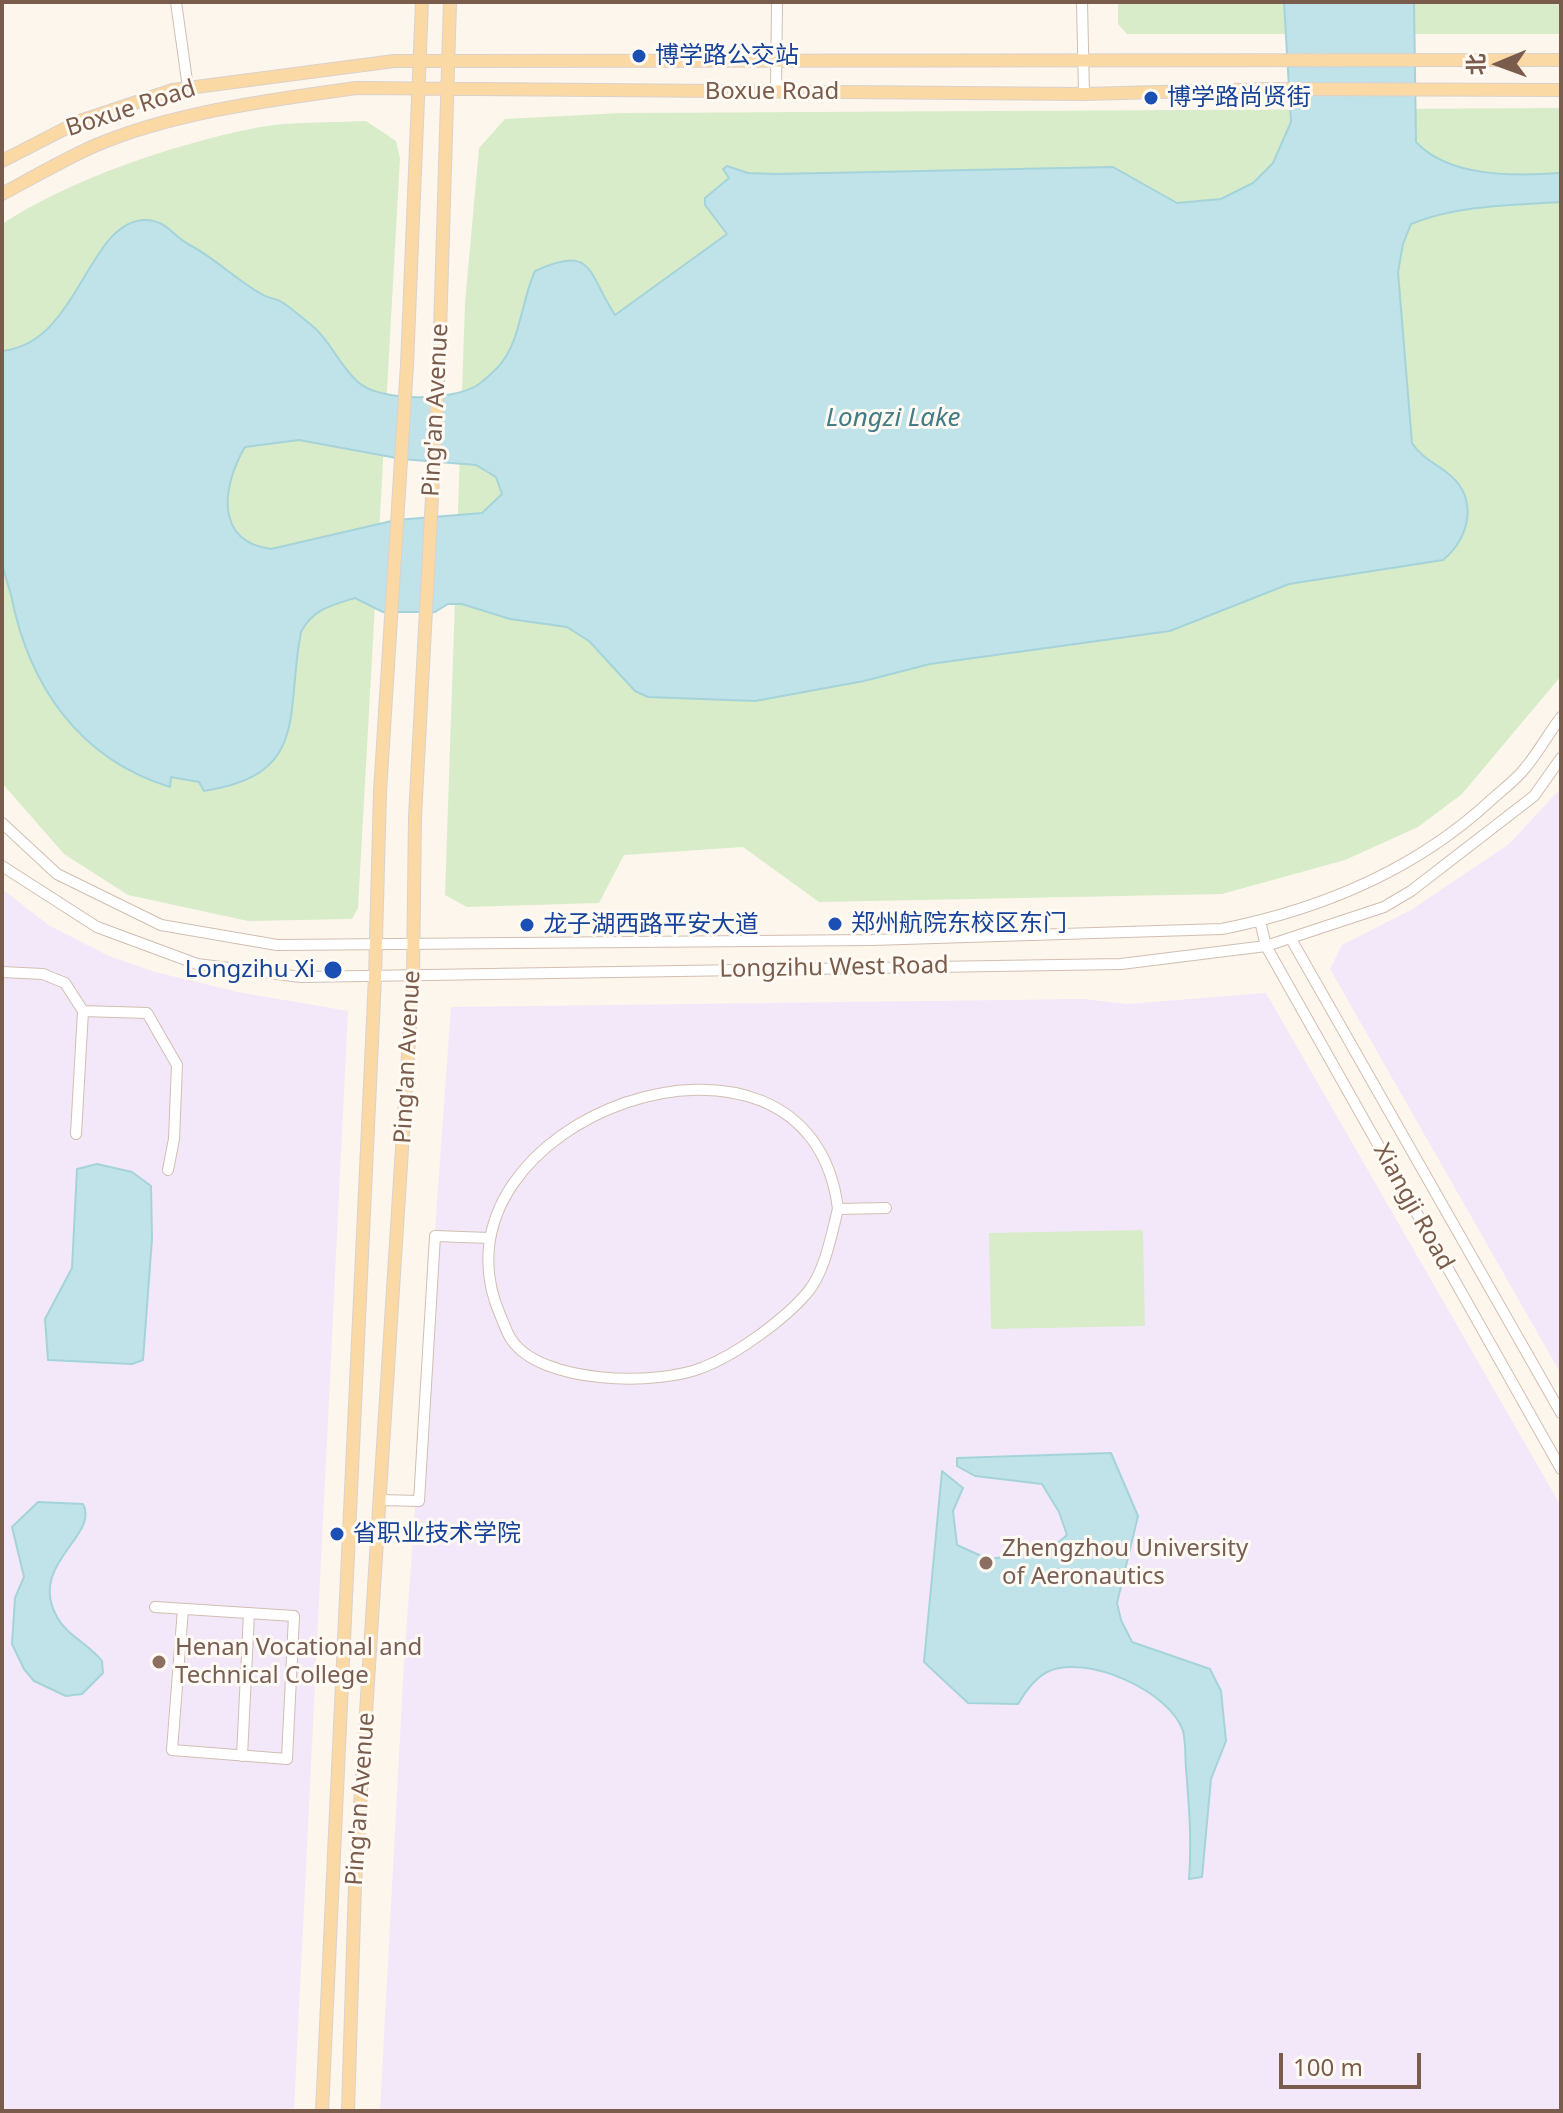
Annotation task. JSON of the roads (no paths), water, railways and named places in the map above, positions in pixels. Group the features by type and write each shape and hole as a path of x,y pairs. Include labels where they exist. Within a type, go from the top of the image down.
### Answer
{"main road":[{"name":"Ping'an Avenue","path":"322,2111 375,977 380,792 407,365 422,2"},
{"name":"Ping'an Avenue","path":"348,2111 355,1885 413,976 415,817 439,365 450,2"},
{"name":"Boxue Road","path":"2,161 80,121 188,88 265,75 421,60 1561,60"},
{"name":"Boxue Road","path":"2,194 95,146 183,119 267,101 356,88 1084,94 1270,89 1561,90"}],"street":[{"path":"176,2 188,88"},
{"path":"776,92 777,2"},
{"path":"1082,2 1084,94"},
{"name":"Longzihu West Road","path":"2,823 57,874 161,925 277,945 872,940 1222,929 1260,921 1375,882 1424,855 1470,819 1525,769 1561,717"},
{"name":"Longzihu West Road","path":"2,866 97,927 197,964 301,977 1121,964 1266,946 1384,907 1411,891 1534,796 1561,758"},
{"name":"Xiangji Road","path":"1260,921 1266,946 1561,1469"},
{"name":"Xiangji Road","path":"1291,939 1561,1413"},
{"path":"2,972 43,974 65,983 83,1011 76,1134"},
{"path":"83,1011 147,1013 177,1065 174,1139 168,1170"},
{"path":"663,1091 738,1093 767,1103 791,1117 821,1153 835,1189 838,1209 828,1248 808,1292 767,1329 704,1368 655,1377 598,1379 549,1367 512,1341 489,1291 489,1238 507,1194 531,1158 623,1102 663,1091"},
{"path":"838,1209 886,1208"},
{"path":"380,1500 419,1501 435,1236 489,1238"},
{"path":"155,1607 294,1616 287,1759 172,1750 183,1609"},
{"path":"242,1756 249,1613"}],"water":[{"name":"Longzi Lake","path":"1284,2 1414,2 1416,142 1430,154 1465,168 1504,174 1561,173 1561,202 1447,213 1411,224 1403,244 1398,272 1412,443 1423,456 1456,482 1467,504 1465,528 1460,540 1443,560 1289,584 1170,631 930,664 864,681 755,701 648,697 635,691 589,641 567,627 510,619 462,604 448,604 435,612 383,612 355,598 317,613 301,632 287,736 277,755 262,771 238,783 204,791 199,782 171,777 170,787 109,758 84,738 63,715 31,659 19,628 2,560 2,351 28,343 50,327 96,258 127,224 148,220 161,223 253,289 283,303 316,329 359,383 383,394 434,397 476,386 499,366 512,345 535,271 568,260 579,262 593,275 615,315 727,234 705,205 705,198 729,178 723,169 727,166 748,173 776,174 1113,167 1177,203 1221,199 1253,183 1273,163 1291,122","holes":["299,440 402,459 476,465 496,477 502,494 482,513 396,520 271,549 252,544 239,535 231,523 228,493 245,447"]},
{"path":"97,1164 132,1172 151,1186 152,1239 143,1360 132,1364 48,1360 45,1319 72,1268 77,1169"},
{"path":"1111,1453 1138,1516 1117,1603 1121,1620 1132,1642 1210,1669 1221,1691 1226,1741 1211,1779 1202,1877 1189,1879 1190,1824 1183,1731 1162,1702 1124,1679 1103,1672 1063,1667 1038,1678 1018,1704 968,1703 924,1662 942,1471 963,1488 953,1511 957,1545 988,1559 1047,1552 1067,1535 1059,1512 1042,1484 975,1476 957,1466 957,1458"},
{"path":"38,1502 83,1504 86,1516 82,1528 57,1566 51,1581 50,1598 61,1624 102,1661 103,1673 82,1694 66,1696 34,1681 24,1669 12,1644 15,1598 24,1577 12,1527"}],"place":[{"name":"博学路公交站","path":"639,56"},
{"name":"博学路尚贤街","path":"1151,98"},
{"name":"郑州航院东校区东门","path":"835,924"},
{"name":"龙子湖西路平安大道","path":"527,925"},
{"name":"Longzihu Xi","path":"333,970"},
{"name":"省职业技术学院","path":"337,1534"},
{"name":"Zhengzhou University of Aeronautics","path":"986,1563"},
{"name":"Henan Vocational and Technical College","path":"159,1662"}]}
